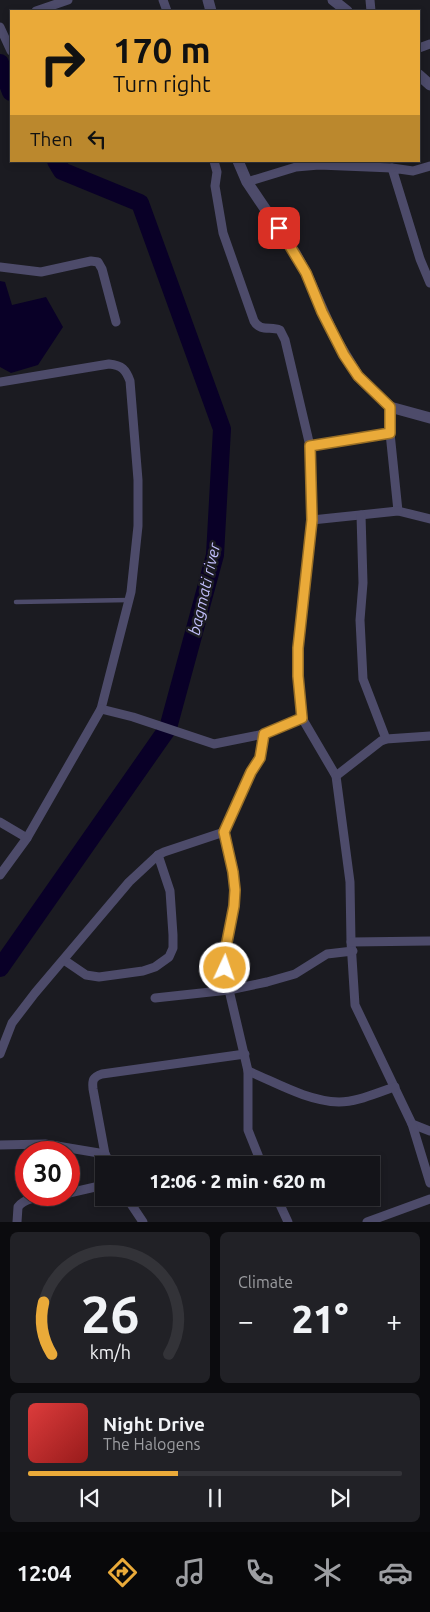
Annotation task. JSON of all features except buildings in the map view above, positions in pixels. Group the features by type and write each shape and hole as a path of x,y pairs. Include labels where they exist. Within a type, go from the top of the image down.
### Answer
{"street":[{"path":"39,10 68,0"},
{"path":"333,0 346,10"},
{"path":"0,27 10,49"},
{"path":"420,76 430,85"},
{"path":"214,162 218,172 215,186 223,232 256,324 262,328 277,328 283,334 310,446 312,520 298,648 298,676 302,718 336,776 350,882 355,1005 412,1124 430,1183"},
{"path":"238,162 247,182 295,253 344,355 358,376 390,407 430,418"},
{"path":"247,182 307,164 392,168 413,171 430,166"},
{"path":"392,168 420,259 430,283"},
{"path":"0,267 41,272 91,260 98,262 102,269 116,322"},
{"path":"0,382 109,364 123,368 130,381 138,480 138,526 129,600 102,709 27,838 0,875"},
{"path":"390,407 390,433 398,511"},
{"path":"310,446 390,433"},
{"path":"312,520 398,511 430,519"},
{"path":"362,515 363,583 360,620 363,679 386,739"},
{"path":"102,709 133,716 214,744 264,734 302,718"},
{"path":"258,1156 248,1130 248,1071 228,990 225,957 235,890 224,832 251,772 260,758 264,734"},
{"path":"336,776 374,745 386,739 430,736"},
{"path":"0,822 27,838"},
{"path":"0,1054 12,1023 34,993 130,882 158,855 224,832"},
{"path":"64,960 86,975 99,977 149,969 163,963 169,957 173,948 170,891 158,855"},
{"path":"155,998 228,990 295,974 328,954 352,946 430,941"},
{"path":"0,1145 45,1144 106,1154 93,1089 93,1079 95,1077 102,1074 245,1054"},
{"path":"248,1071 304,1095 340,1102 395,1087"},
{"path":"412,1124 430,1131"},
{"path":"80,1190 95,1187"},
{"path":"367,1222 430,1199"},
{"path":"17,1222 19,1206"},
{"path":"132,1206 143,1222"},
{"path":"281,1206 288,1222"}],"lane":[{"path":"16,602 129,600"}],"shaded area":[{"path":"0,281 5,282 12,305 46,297 63,327 38,365 11,373 0,367"}],"waterway":[{"name":"bagmati river","path":"0,63 10,89"},
{"name":"bagmati river","path":"0,968 168,728 215,555 222,429 140,203 62,171 57,162"}],"route":[{"path":"225,968 226,947 234,906 235,890 224,832 251,772 260,758 264,734 302,718 298,676 298,648 312,520 310,446 390,433 390,407 358,376 344,355 322,312 306,273 279,228"}]}
